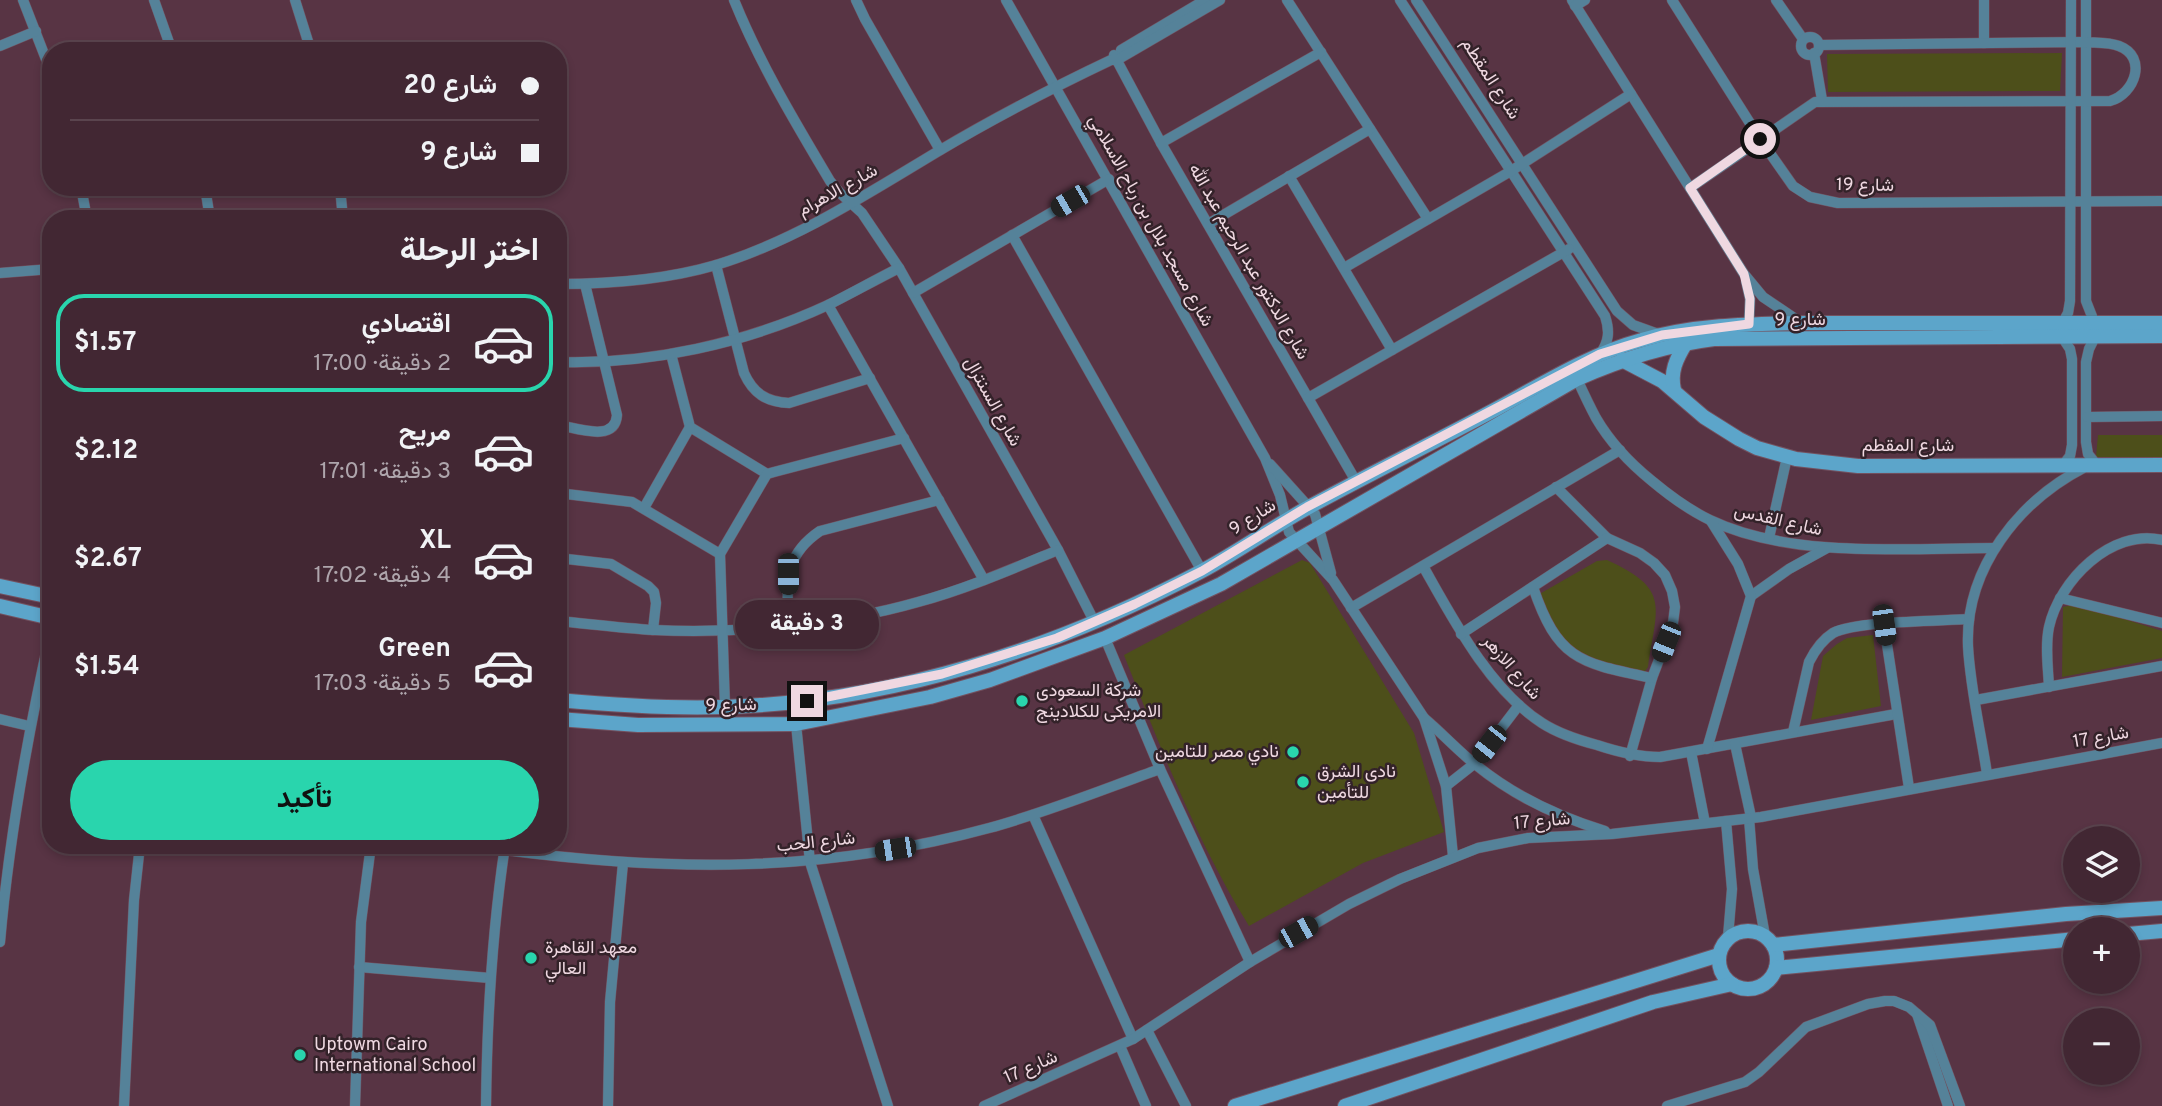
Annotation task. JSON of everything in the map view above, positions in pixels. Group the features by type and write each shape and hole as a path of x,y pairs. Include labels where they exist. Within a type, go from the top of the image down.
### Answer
{"main road":[{"name":"شارع 9","path":"567,701 636,706 726,708 816,700 902,684 1019,651 1095,623 1202,571 1307,507 1600,354 1662,335 1749,324 1800,323 2062,331"},
{"name":"شارع 9","path":"567,720 638,725 796,724 930,698 1037,664 1105,638 1221,584 1577,379 1622,360 1686,344 1714,340 2095,330 2162,323"},
{"name":"شارع 9","path":"2095,330 2162,336"},
{"path":"1674,390 1675,361 1686,344"},
{"name":"شارع المقطم","path":"1622,360 1650,372 1721,429 1757,448 1816,463 1858,466 2162,465"},
{"path":"1219,562 1225,572 1221,584"},
{"path":"0,586 42,595"},
{"path":"0,606 42,616"},
{"path":"1732,984 1721,972 1718,956 1728,937 1746,930 1769,940 2162,908"},
{"path":"2140,933 2162,931"},
{"path":"1345,1106 1653,1002 1732,984 1749,989 1760,986 1770,979 1776,968 1777,957 1769,940"},
{"path":"1776,968 2063,940"},
{"path":"1235,1106 1718,956"}],"street":[{"path":"23,0 42,47"},
{"path":"154,0 169,42"},
{"path":"295,0 308,42"},
{"name":"شارع السنترال","path":"734,0 752,45 776,90 830,181 871,224 899,268 1058,550 1095,623"},
{"path":"856,0 940,150"},
{"name":"شارع مسجد بلال بن رباح الاسلامي","path":"1006,0 1265,458 1280,495 1289,532 1333,580"},
{"path":"1114,58 1205,0"},
{"path":"1114,58 1220,0"},
{"path":"1287,0 1428,219"},
{"name":"شارع المقطم","path":"1400,0 1605,316 1608,340 1600,354"},
{"name":"شارع المقطم","path":"1416,0 1574,245 1625,318 1642,330 1662,335"},
{"path":"1585,0 1573,3 1744,274 1763,297 1800,323"},
{"name":"شارع 19","path":"1672,0 1760,139 1793,186 1810,197 1828,202 2161,200"},
{"path":"1776,0 1803,39 1812,37 1817,41 1822,100"},
{"path":"1984,0 1984,43"},
{"path":"2063,465 2070,456 2072,445 2072,359 2062,331 2070,301 2071,0"},
{"path":"1987,774 1968,647 1969,619 1975,594 1995,548 2018,517 2045,491 2092,465 2086,448 2086,362 2095,330 2086,301 2085,0"},
{"path":"0,46 36,31"},
{"path":"1690,188 1808,105 1822,100 2085,103 2118,99 2131,88 2136,72 2131,55 2118,45 2084,42 1817,49"},
{"path":"1161,143 1321,52"},
{"name":"شارع الاهرام","path":"567,285 638,280 716,265 791,235 851,204 940,150 1056,86 1114,58"},
{"name":"شارع الدكتور عبد الرحيم عبد الله","path":"1114,58 1357,483"},
{"path":"1344,268 1511,171 1631,94"},
{"path":"1208,224 1370,129"},
{"path":"1289,176 1392,350"},
{"path":"913,293 1109,179"},
{"path":"1012,235 1202,571"},
{"path":"1308,398 1574,245"},
{"path":"716,265 744,373 750,387 761,396 776,402 789,403 870,378"},
{"path":"567,362 671,354 736,338 796,318 899,268"},
{"path":"0,273 42,270"},
{"path":"1744,274 1750,299 1749,324"},
{"path":"567,426 605,432 617,423 605,361 585,284"},
{"path":"828,304 984,580"},
{"path":"671,354 690,427 767,474"},
{"name":"شارع القدس","path":"1577,379 1595,417 1619,450 1667,493 1710,520 1769,538 1827,548 1995,548"},
{"path":"2087,416 2162,416"},
{"path":"644,508 690,427"},
{"path":"726,708 720,554 767,474 904,438"},
{"path":"1351,608 1619,450"},
{"path":"1769,538 1787,457"},
{"name":"شارع مسجد بلال بن رباح الاسلامي","path":"1265,458 1317,519 1333,580"},
{"path":"1556,487 1607,538 1640,553 1654,563 1665,576 1672,591 1675,607 1673,624 1652,678 1630,756"},
{"path":"567,494 632,502 720,554"},
{"path":"788,624 788,574 799,549 808,539 820,531 939,500"},
{"path":"1707,749 1751,596 1738,564 1710,520"},
{"path":"1461,634 1607,538"},
{"path":"2049,687 2047,639 2060,598 2068,586 2098,555 2125,542 2141,538 2162,540"},
{"path":"1751,596 1789,569 1827,548"},
{"path":"567,622 653,630 722,631 788,624 892,608 950,593 1058,550"},
{"path":"567,559 611,564 648,586 654,592 656,603 653,630"},
{"name":"شارع الازهر","path":"1423,566 1461,634 1519,705 1542,723 1568,737 1630,756 1660,757 1896,714"},
{"path":"1333,580 1424,718 1474,764 1527,799 1569,820 1612,834"},
{"path":"1533,587 1550,628 1568,649 1591,663 1652,678"},
{"path":"2060,598 2162,622"},
{"path":"1793,732 1809,662 1819,645 1836,632 1884,625 1969,619"},
{"path":"1884,625 1909,788"},
{"path":"1105,638 1160,769 1250,962"},
{"path":"1976,700 2162,666"},
{"path":"0,942 13,825 29,726 42,669"},
{"path":"1447,786 1474,764 1519,705"},
{"path":"1424,718 1447,786 1453,856"},
{"path":"0,719 29,726"},
{"path":"796,724 810,862 888,1106"},
{"name":"شارع 17","path":"984,1106 1133,1039 1250,962 1349,904 1400,879 1478,848 1528,838 1612,834 1750,818 2162,743"},
{"path":"1735,744 1750,818 1753,869 1769,940"},
{"path":"1691,752 1706,823"},
{"name":"شارع الحب","path":"557,854 623,863 694,866 810,862 941,839 1033,815 1160,769"},
{"path":"1033,815 1133,1039"},
{"path":"1726,821 1732,889 1728,937"},
{"path":"0,822 13,825"},
{"path":"124,1106 134,900 140,854"},
{"path":"355,1106 360,922 370,854"},
{"path":"486,1106 490,978 495,914 504,854"},
{"path":"608,1106 610,1002 623,863"},
{"path":"359,967 490,978"},
{"path":"1667,1106 1745,1082 1759,1072 1797,1034 1818,1021 1885,1001 1902,1004 1930,1025 1945,1077 1948,1106"},
{"path":"1147,1030 1186,1106"},
{"path":"1120,1046 1146,1106"},
{"path":"1945,1077 1960,1106"}],"shaded area":[{"path":"2062,53 2060,91 1828,92 1827,54"},
{"path":"2098,435 2162,435 2162,458 2096,457"},
{"name":"نادى الشرق للتأمين","path":"1302,560 1310,563 1414,733 1444,832 1363,863 1249,926 1196,828 1124,655"},
{"path":"1607,560 1642,580 1655,602 1656,614 1648,667 1643,674 1601,670 1575,656 1565,646 1536,596 1597,561"},
{"path":"2077,604 2162,631 2162,658 2062,677 2063,607"},
{"path":"1873,635 1881,706 1811,720 1823,656 1847,638"}],"place":[{"name":"شركة السعودى الامريكى للكلادينج","path":"1022,701"},
{"name":"نادي مصر للتامين","path":"1293,752"},
{"name":"نادى الشرق للتأمين","path":"1303,782"},
{"name":"معهد القاهرة العالي","path":"531,958"},
{"name":"Uptowm Cairo International School","path":"300,1055"}],"route":[{"path":"807,701 942,674 1019,651 1095,623 1202,571 1307,507 1600,354 1620,346 1680,331 1749,324 1750,299 1744,274 1690,188 1760,139"}]}
